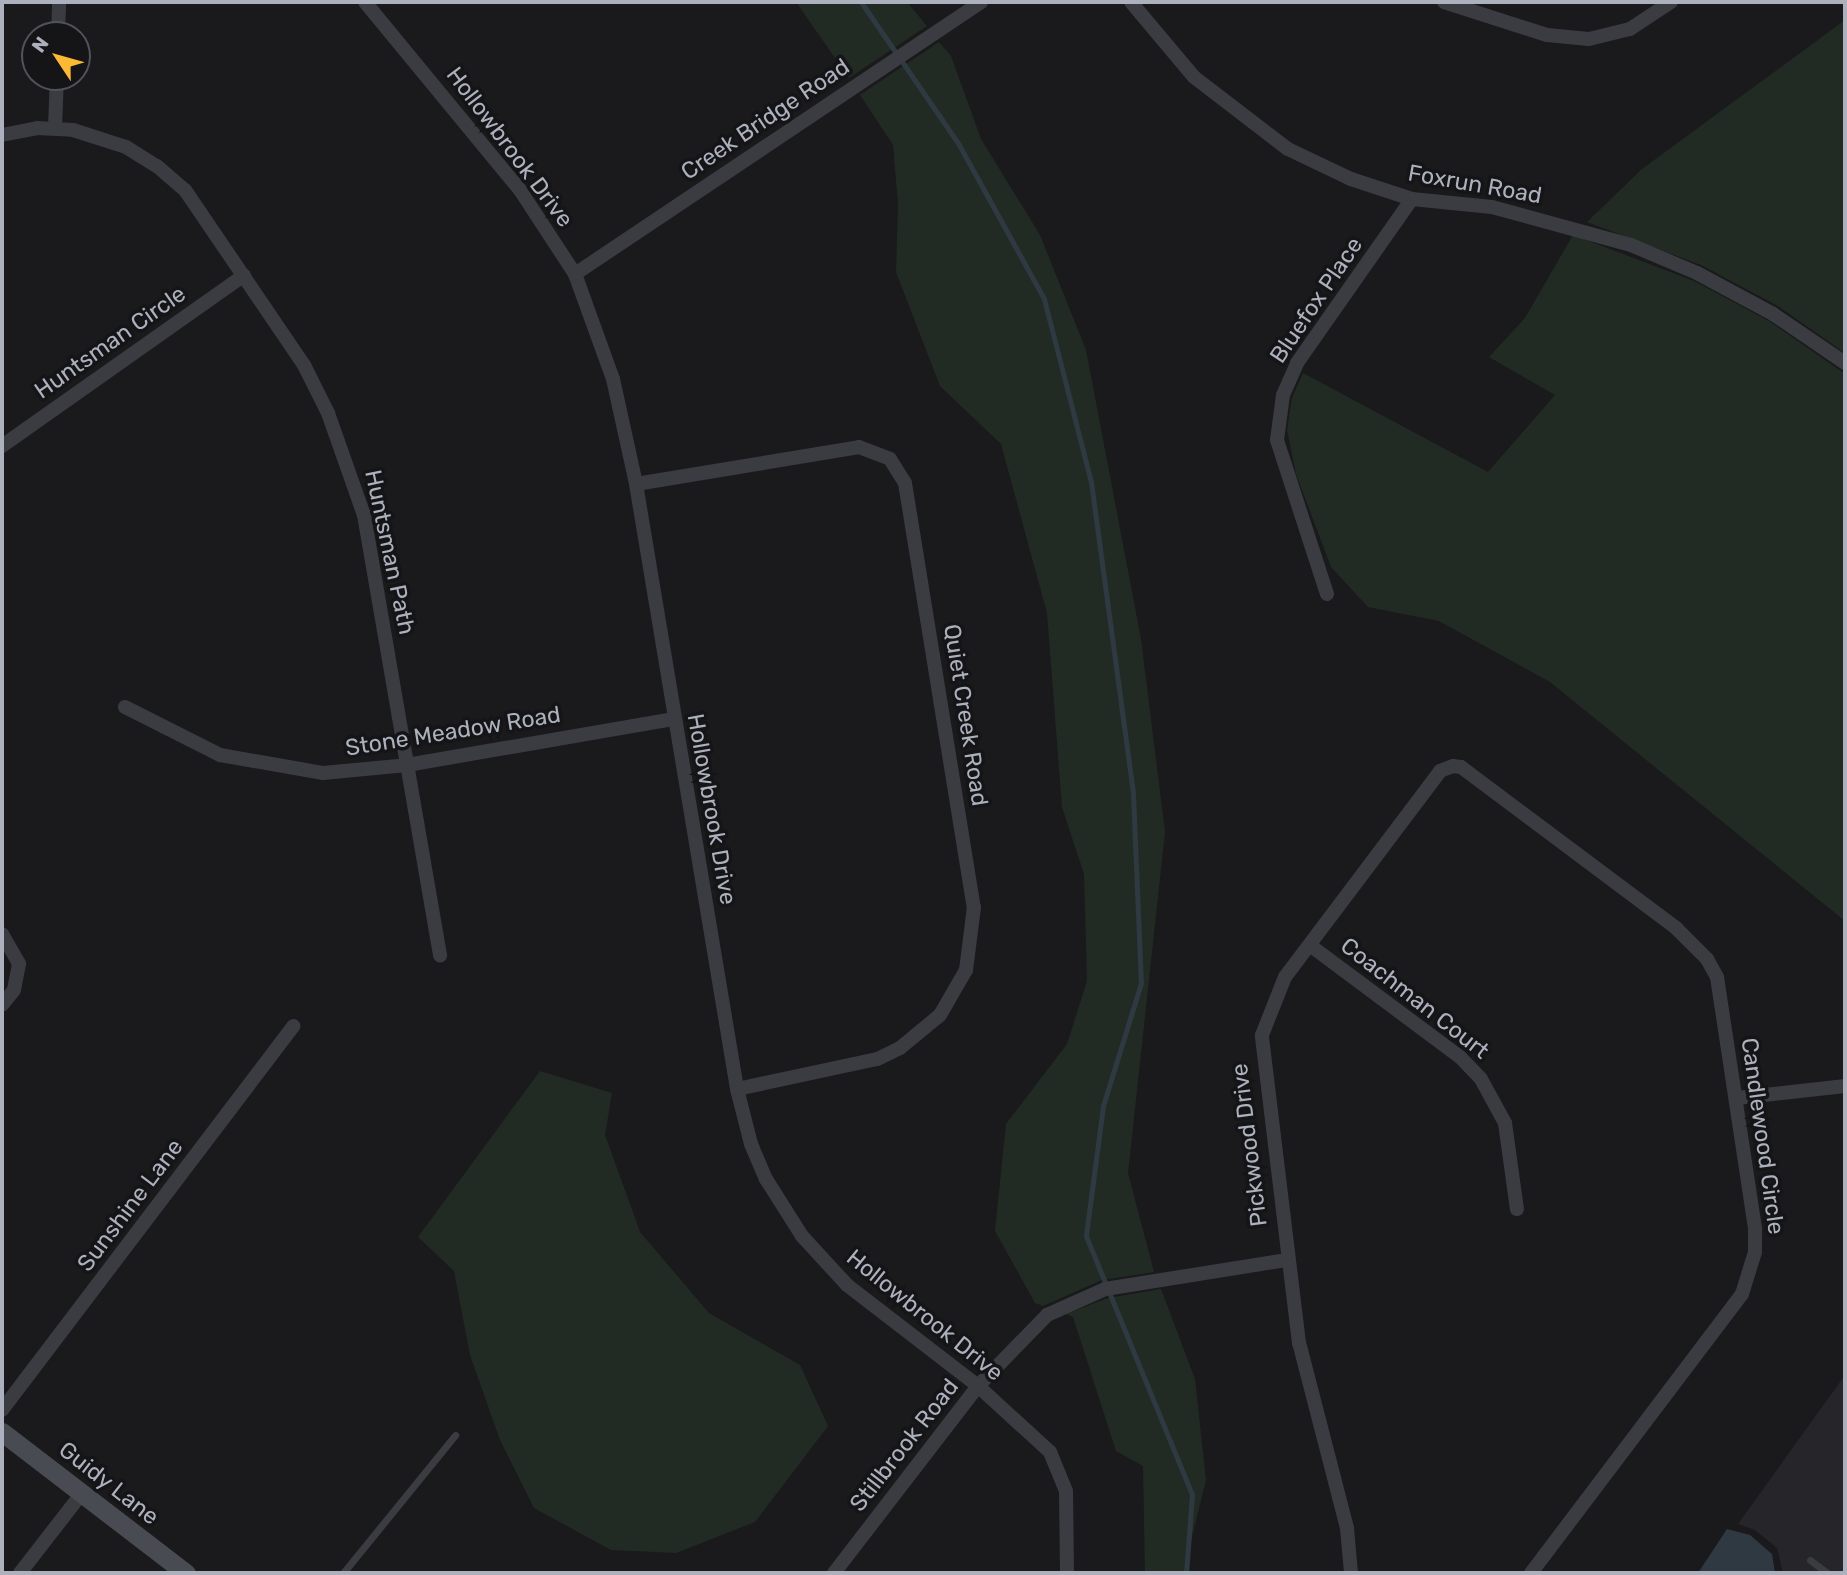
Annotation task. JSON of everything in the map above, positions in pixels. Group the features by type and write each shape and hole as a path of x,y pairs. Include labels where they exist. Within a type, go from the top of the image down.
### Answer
{"street":[{"path":"58,21 59,2"},
{"name":"Hollowbrook Drive","path":"365,2 520,190 575,274 613,379 636,484 737,1089 756,1156 802,1236 847,1285 978,1386 1041,1441 1059,1470 1066,1491 1067,1573"},
{"name":"Creek Bridge Road","path":"575,274 981,2"},
{"name":"Foxrun Road","path":"1131,2 1194,77 1255,128 1351,179 1412,199 1492,207 1631,245 1698,273 1773,314 1845,363"},
{"path":"1444,2 1547,35 1589,39 1630,29 1671,2"},
{"path":"55,128 56,91"},
{"name":"Huntsman Path","path":"2,135 55,128 109,140 157,166 185,190 304,365 348,463 364,514 440,956"},
{"name":"Bluefox Place","path":"1327,594 1278,440 1280,406 1297,363 1412,199"},
{"name":"Huntsman Circle","path":"2,446 244,275"},
{"name":"Quiet Creek Road","path":"636,484 864,447 890,459 900,472 911,524 974,907 966,970 940,1015 900,1048 877,1059 737,1089"},
{"name":"Stone Meadow Road","path":"125,707 220,755 281,769 323,773 407,765 674,719"},
{"name":"Pickwood Drive","path":"1351,1573 1347,1528 1302,1355 1286,1260 1262,1035 1285,977 1311,946 1440,771 1449,766"},
{"name":"Candlewood Circle","path":"1449,766 1461,767 1694,942 1717,977 1755,1229 1753,1263 1742,1294 1531,1573"},
{"path":"2,934 19,964 14,990 2,1005"},
{"name":"Coachman Court","path":"1311,946 1460,1057 1481,1079 1504,1123 1517,1209"},
{"name":"Sunshine Lane","path":"2,1410 293,1026"},
{"path":"1737,1098 1845,1086"},
{"name":"Stillbrook Road","path":"834,1573 978,1386 1024,1334 1077,1298 1105,1289 1286,1260"},
{"name":"Guidy Lane","path":"2,1432 186,1573"},
{"path":"20,1573 82,1493"}],"lane":[{"path":"343,1573 455,1435"},
{"path":"1810,1560 1827,1573"}],"shaded area":[{"path":"796,2 907,2 927,26 849,78"},
{"path":"1845,20 1845,353 1778,306 1701,265 1587,222 1642,169"},
{"path":"939,42 951,56 981,139 1040,235 1086,350 1141,639 1165,832 1128,1173 1154,1272 1102,1280 1043,1306 1035,1303 995,1231 1006,1124 1067,1044 1087,981 1084,874 1062,807 1047,613 1001,444 940,386 896,272 898,204 893,145 860,95"},
{"path":"1573,235 1694,281 1769,321 1845,374 1845,921 1550,682 1439,621 1368,607 1331,567 1296,474 1287,430 1292,398 1303,373 1488,472 1555,395 1489,357 1525,318"},
{"path":"540,1071 612,1093 605,1135 640,1232 709,1313 800,1365 828,1426 755,1522 676,1553 611,1550 534,1508 500,1440 470,1355 454,1271 418,1237"},
{"path":"1161,1289 1195,1379 1206,1480 1185,1565 1186,1573 1145,1573 1143,1466 1116,1451 1073,1317 1066,1314 1108,1298"},
{"path":"1845,1375 1845,1573 1783,1573 1777,1548 1755,1530 1738,1524"},
{"path":"1727,1529 1750,1535 1772,1554 1775,1573 1698,1573"}],"waterway":[{"path":"861,2 958,143 1044,299 1091,482 1133,794 1141,983 1103,1106 1086,1236 1192,1494 1186,1573"}]}
